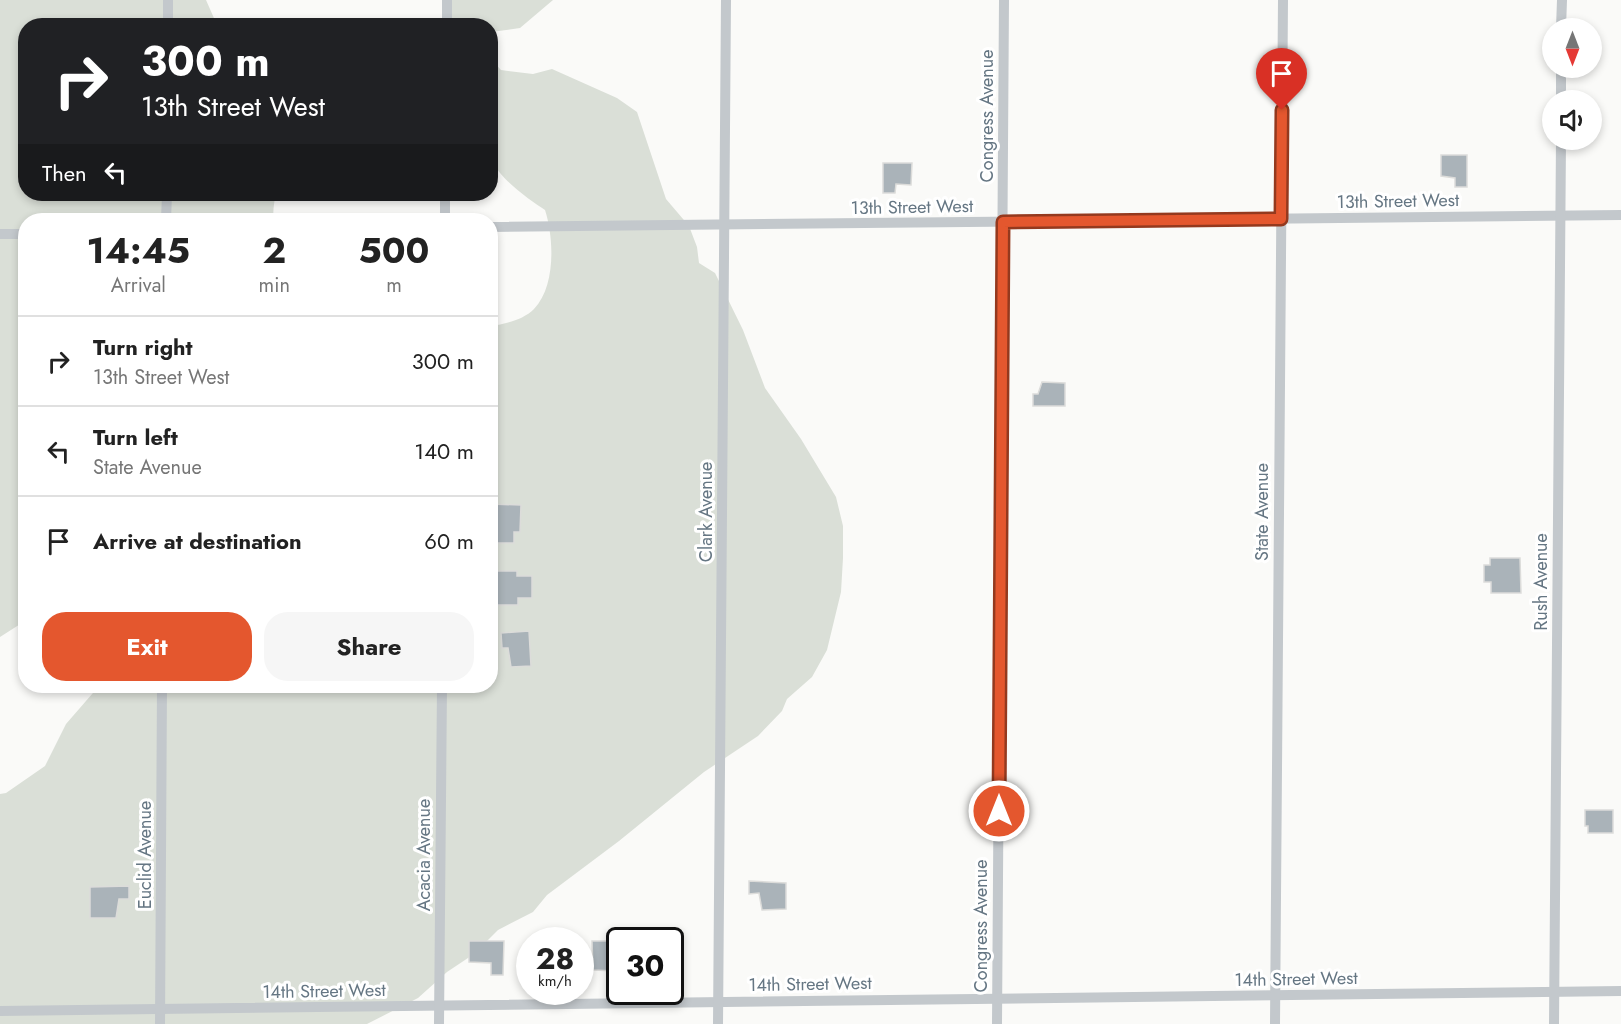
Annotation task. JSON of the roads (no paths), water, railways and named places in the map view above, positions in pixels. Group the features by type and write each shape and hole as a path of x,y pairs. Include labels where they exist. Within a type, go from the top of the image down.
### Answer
{"street":[{"path":"168,0 168,18"},
{"path":"447,0 447,18"},
{"name":"Clark Avenue","path":"718,1024 726,0"},
{"name":"Congress Avenue","path":"997,1024 1004,0"},
{"name":"State Avenue","path":"1275,1024 1283,0"},
{"path":"1562,0 1562,18"},
{"name":"Rush Avenue","path":"1554,1024 1561,150"},
{"name":"13th Street West","path":"498,227 1621,215"},
{"path":"0,234 18,234"},
{"name":"Euclid Avenue","path":"160,1024 162,693"},
{"name":"Acacia Avenue","path":"439,1024 442,693"},
{"name":"14th Street West","path":"0,1011 1621,992"}]}
